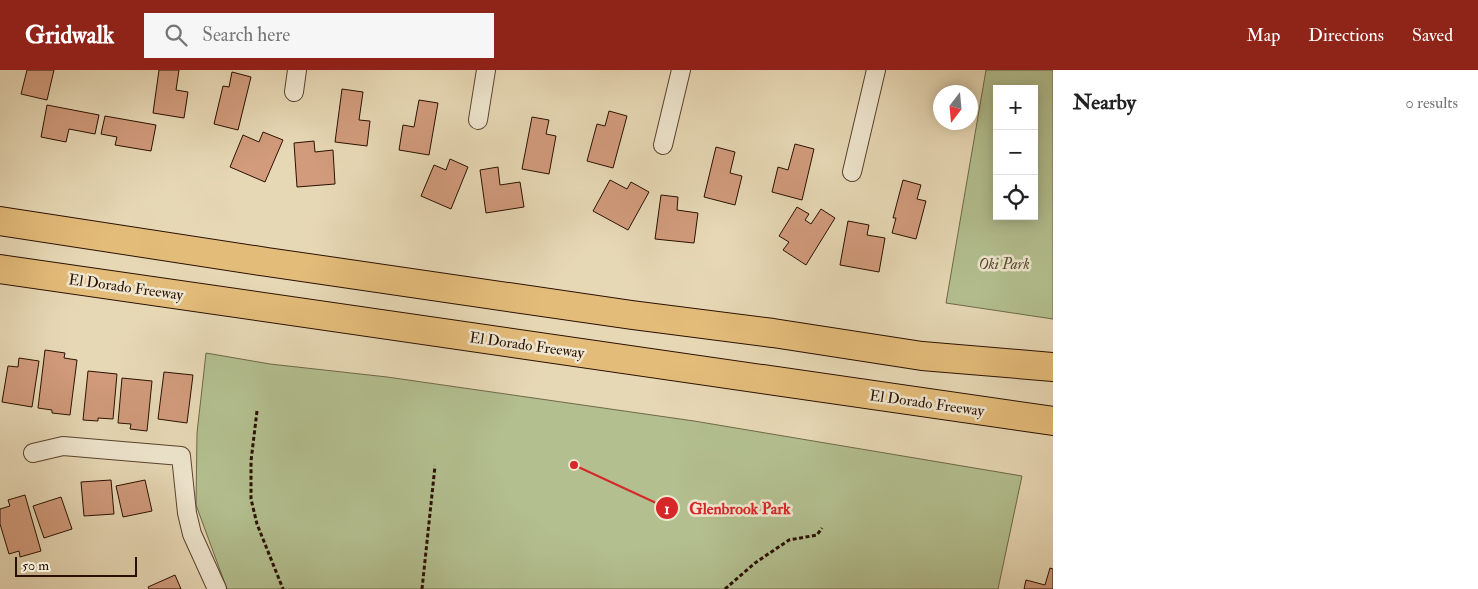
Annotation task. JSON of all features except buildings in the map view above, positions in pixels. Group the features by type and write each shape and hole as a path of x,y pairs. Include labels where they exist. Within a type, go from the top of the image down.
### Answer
{"highway":[{"path":"0,209 87,234"},
{"path":"0,221 267,262 632,315 774,333 922,356 1053,367"},
{"name":"El Dorado Freeway","path":"0,269 1053,421"},
{"path":"0,280 159,292"}],"street":[{"path":"294,92 297,70"},
{"path":"478,120 486,70"},
{"path":"663,145 681,70"},
{"path":"852,172 876,70"},
{"path":"34,453 63,446 182,456 184,497 188,520 192,534 217,589"}],"path":[{"path":"257,411 251,461 251,499 257,524 283,589"},
{"path":"422,589 435,466"},
{"path":"725,589 762,558 790,540 817,535 822,528"}],"green space":[{"name":"Oki Park","path":"986,70 1053,70 1053,319 946,303 976,130 978,130 978,117"},
{"path":"206,353 270,364 387,377 694,421 1022,476 998,589 227,589 196,505 197,433"}],"place":[{"name":"Glenbrook Park","path":"574,465"}]}
